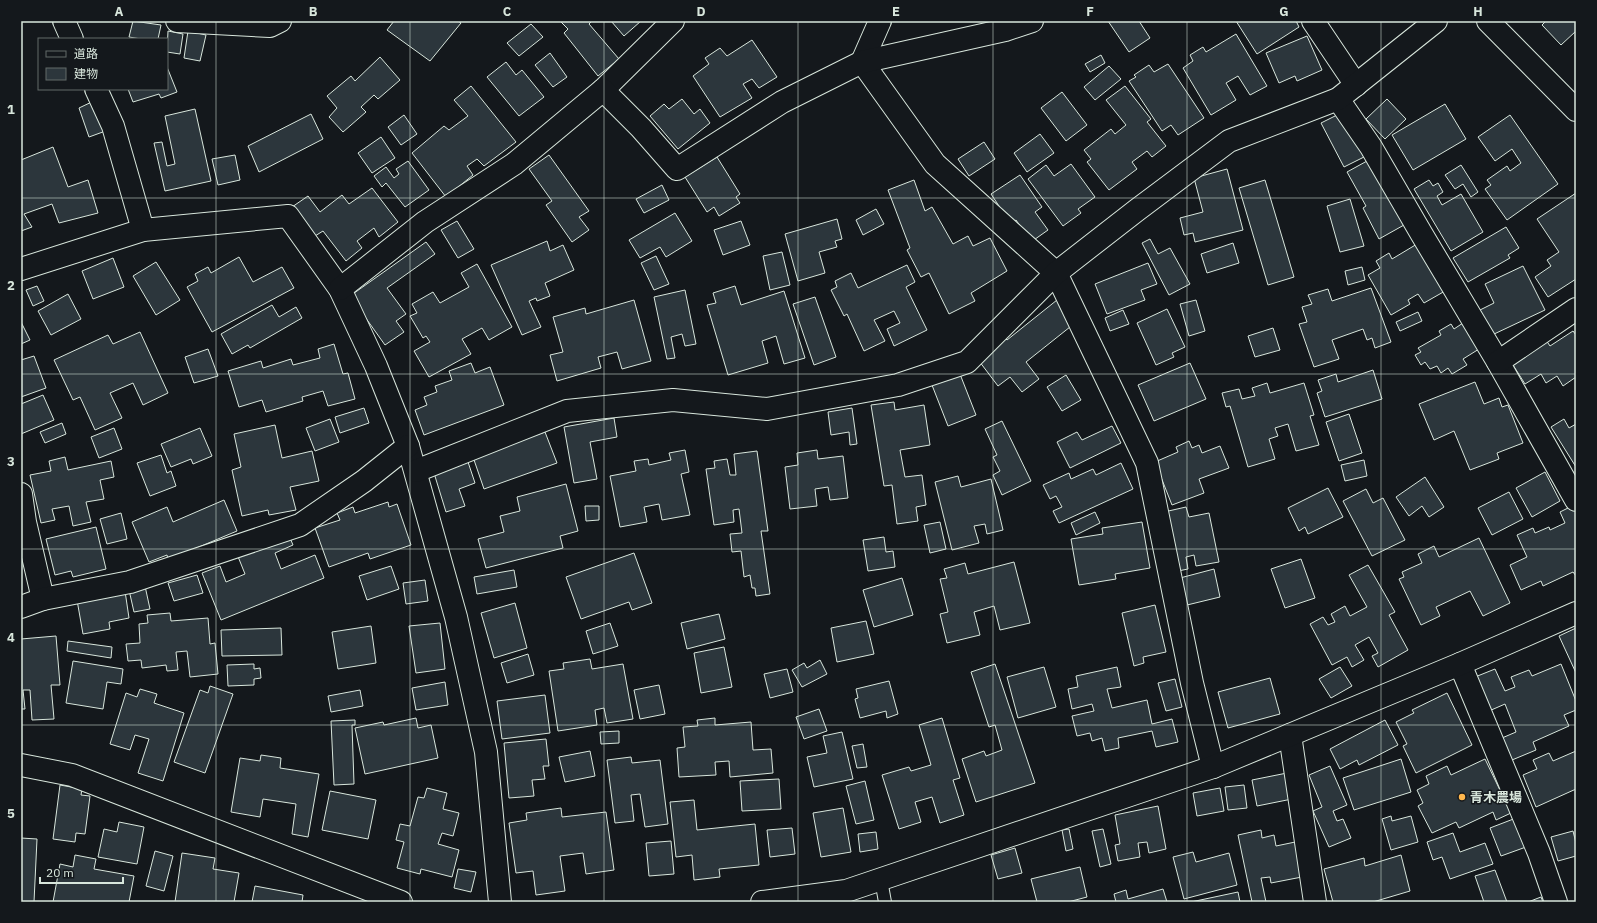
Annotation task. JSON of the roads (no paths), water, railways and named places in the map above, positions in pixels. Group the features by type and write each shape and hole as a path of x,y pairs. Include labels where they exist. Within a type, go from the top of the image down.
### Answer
{"street":[{"path":"64,21 72,38"},
{"path":"177,21 270,26 280,21"},
{"path":"340,289 425,222 514,164 604,90 673,21"},
{"path":"862,62 880,21"},
{"path":"604,90 641,128 677,169 782,102 862,62 1005,30 1032,21"},
{"path":"1313,21 1356,85"},
{"path":"416,470 567,411 673,400 767,409 898,385 967,362 1056,273 1229,141 1338,98 1436,21"},
{"path":"1488,21 1576,110"},
{"path":"862,62 935,164 1056,273 1147,463 1192,684 1213,767"},
{"path":"96,90 113,126 143,230"},
{"path":"1338,98 1371,147 1498,362 1576,500"},
{"path":"21,269 143,230 288,216 340,289 376,366 416,470 456,617 486,752 500,902"},
{"path":"1498,362 1576,309"},
{"path":"21,607 43,599 130,582 300,525 364,481 408,446"},
{"path":"21,494 25,522 43,599"},
{"path":"762,902 846,891 1213,767 1460,664 1576,613"},
{"path":"1460,664 1539,853 1556,902"},
{"path":"1290,735 1315,902"},
{"path":"21,765 72,775 401,902"}],"lane":[{"path":"881,880 884,902"}],"place":[{"name":"青木農場","path":"1462,797"}]}
